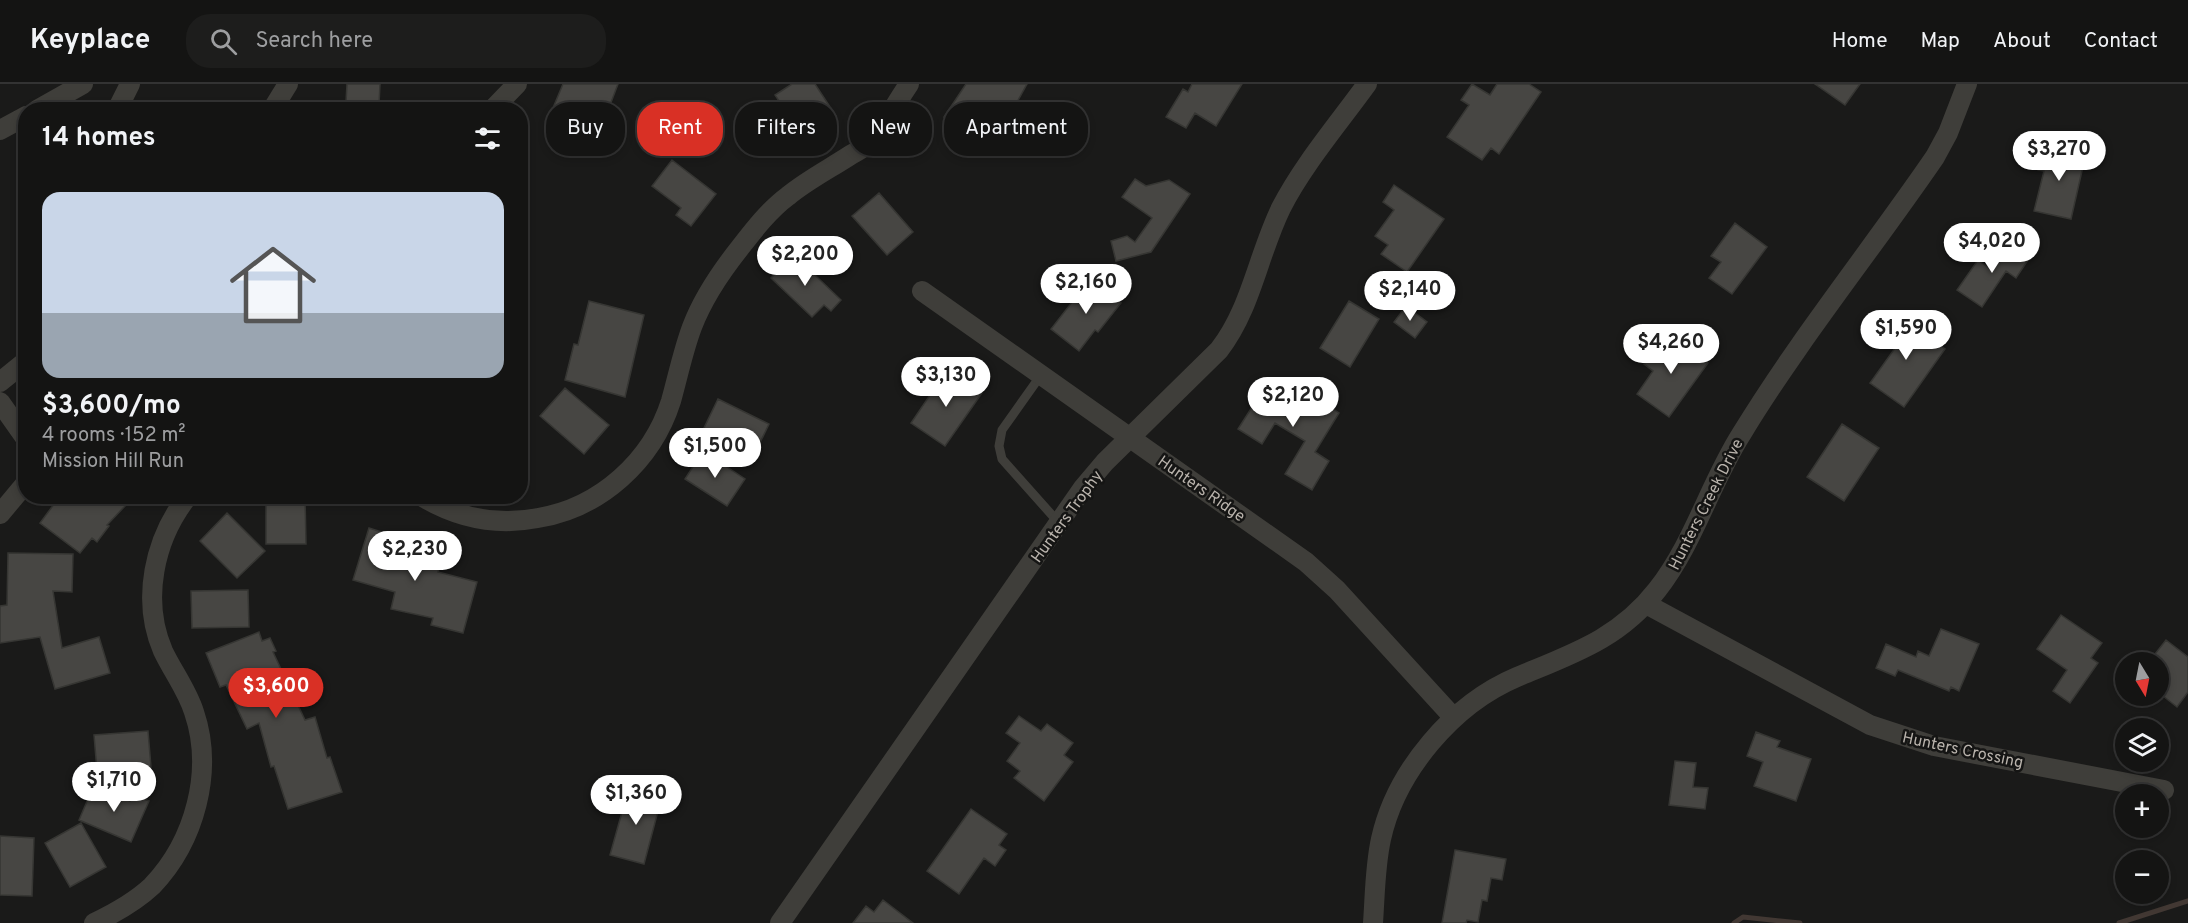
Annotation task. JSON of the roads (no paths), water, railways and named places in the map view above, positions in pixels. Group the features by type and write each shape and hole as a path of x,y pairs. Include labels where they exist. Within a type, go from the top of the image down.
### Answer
{"street":[{"path":"52,102 83,84"},
{"path":"121,102 130,84"},
{"path":"280,102 288,84"},
{"path":"500,102 517,84"},
{"path":"433,504 464,516 496,522 526,521 557,515 607,490 646,451 659,430 670,402 693,325 719,274 763,220 788,196 867,145 909,84"},
{"name":"Hunters Trophy","path":"780,923 1083,488 1232,334 1248,296 1264,247 1282,207 1294,186 1367,84"},
{"name":"Hunters Creek Drive","path":"1373,923 1381,838 1391,809 1422,754 1454,718 1492,689 1592,646 1612,634 1646,604 1674,566 1720,471 1759,406 1935,157 1948,133 1967,84"},
{"path":"0,130 18,120"},
{"name":"Hunters Ridge","path":"922,291 1290,550 1321,575 1454,718"},
{"path":"0,382 18,367"},
{"path":"0,402 18,428"},
{"path":"0,514 18,493"},
{"path":"94,923 132,902 151,886 180,847 197,805 202,757 200,735 195,714 186,693 157,635 152,596 153,577 164,537 183,504"},
{"name":"Hunters Crossing","path":"1646,604 1870,725 1934,746 2133,784"}],"lane":[{"path":"1041,375 1002,430 999,446 1002,459 1059,523"}],"waterway":[{"path":"2119,923 2188,901"},
{"path":"1734,923 1743,917 1800,923"}]}
